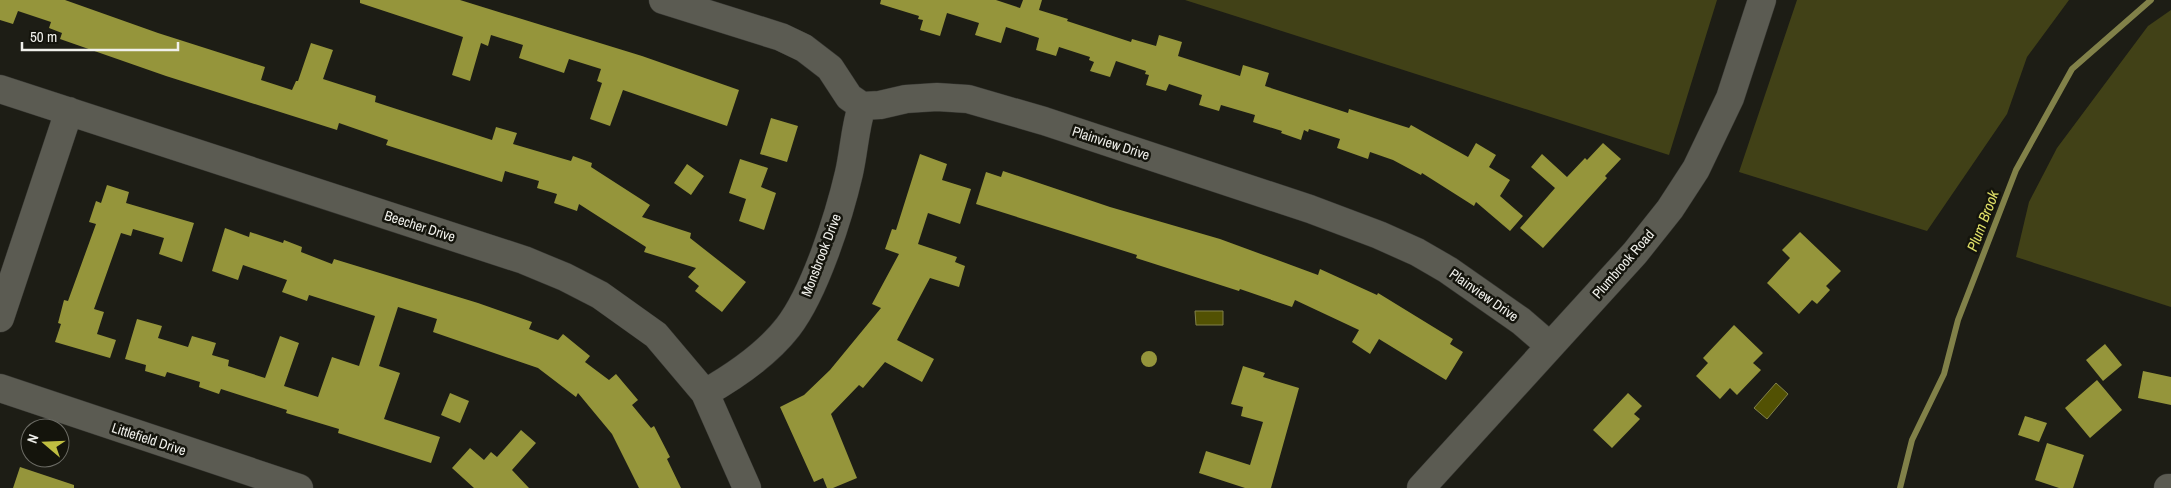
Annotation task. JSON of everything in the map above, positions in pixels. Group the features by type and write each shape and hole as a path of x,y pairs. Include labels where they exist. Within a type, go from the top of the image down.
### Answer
{"street":[{"path":"663,0 781,37 804,48 830,68 849,97 862,106"},
{"name":"Plumbrook Road","path":"1421,488 1635,253 1670,210 1696,169 1730,98 1762,0"},
{"name":"Beecher Drive","path":"0,89 524,260 565,277 600,295 656,335 705,393 747,488"},
{"name":"Plainview Drive","path":"862,106 874,106 914,99 968,99 1044,121 1310,209 1379,235 1432,261 1517,318 1550,346"},
{"name":"Monsbrook Drive","path":"705,393 726,382 764,352 787,328 800,308 819,267 845,191 862,106"},
{"path":"0,318 69,111"},
{"name":"Littlefield Drive","path":"0,388 299,488"}],"shaded area":[{"path":"1185,0 1717,0 1669,155"},
{"path":"1797,0 2069,0 2027,57 2007,114 1927,231 1739,172"},
{"path":"2171,10 2171,307 2016,257 2029,202 2057,148 2148,26"},
{"path":"1195,311 1223,311 1223,325 1196,325"},
{"path":"1776,383 1788,394 1767,419 1754,408"}],"building":[{"path":"0,0 65,0 158,33 265,67 261,80 292,90 296,81 298,81 311,43 333,50 323,79 376,96 375,102 492,140 496,127 517,133 513,144 571,161 573,156 592,163 591,167 650,205 642,217 691,233 690,238 746,282 722,312 695,291 699,286 688,277 696,268 644,252 646,247 579,204 577,211 554,203 557,194 537,188 539,181 505,171 502,182 386,145 388,140 339,123 337,130 166,76 60,39 62,33 49,28 51,22 18,11 13,24 0,20"},
{"path":"360,0 460,0 642,56 739,90 727,126 623,90 610,126 590,119 602,83 597,81 601,69 569,59 564,73 519,58 523,45 491,35 488,46 481,43 470,81 452,75 463,37 360,3"},
{"path":"881,0 996,0 1020,8 1023,0 1042,0 1039,10 1131,42 1132,39 1156,46 1159,35 1182,42 1178,56 1240,76 1243,65 1269,73 1265,86 1348,113 1349,109 1409,128 1411,125 1468,157 1476,143 1496,155 1489,167 1510,180 1500,196 1523,216 1510,231 1476,202 1474,206 1422,173 1421,175 1393,160 1370,152 1368,159 1337,148 1340,139 1309,129 1308,132 1304,130 1301,140 1281,133 1282,131 1253,122 1255,115 1221,105 1219,111 1199,105 1202,95 1169,84 1166,91 1146,85 1149,75 1145,74 1146,71 1116,61 1110,77 1090,71 1094,62 1089,60 1090,57 1059,47 1056,56 1036,50 1039,38 1006,27 1001,43 975,35 979,23 947,13 940,36 920,30 923,20 918,19 919,16 880,4"},
{"path":"771,118 798,126 787,162 760,154"},
{"path":"1603,143 1621,159 1605,176 1607,178 1543,248 1520,228 1555,188 1531,167 1542,154 1567,177"},
{"path":"920,154 947,164 942,180 971,189 960,224 928,213 918,244 957,257 955,262 965,266 959,287 930,278 897,340 934,359 922,382 885,362 863,388 859,385 831,414 857,478 833,488 827,488 823,478 814,482 780,407 804,395 830,370 881,308 872,304 899,254 885,249 892,229 896,230"},
{"path":"740,159 768,168 761,187 776,193 764,230 739,221 746,199 729,193"},
{"path":"687,164 704,176 691,195 674,183"},
{"path":"1003,171 1110,207 1220,239 1318,275 1320,269 1377,295 1378,293 1453,339 1450,344 1463,352 1446,380 1379,339 1370,354 1352,342 1359,330 1295,300 1292,307 1240,289 1239,291 1136,258 1137,255 976,204 986,172 1001,177"},
{"path":"107,185 129,192 126,203 194,223 182,262 159,254 164,238 133,229 131,236 121,233 94,309 104,312 97,334 116,340 110,358 55,342 61,324 58,323 64,300 68,301 96,224 89,222 96,201 101,203"},
{"path":"225,228 249,237 250,232 283,243 284,240 302,247 301,252 332,264 334,259 478,303 532,322 529,329 558,340 563,334 590,356 585,362 609,380 616,374 638,400 632,405 651,428 654,426 670,457 667,459 681,488 639,488 612,434 578,393 576,397 538,368 433,332 437,319 398,307 379,366 400,373 384,419 440,437 431,463 338,433 339,429 286,413 287,410 221,389 219,394 199,387 200,382 167,372 165,377 145,371 146,365 125,359 137,319 162,326 158,338 188,347 192,336 216,343 212,355 229,360 228,366 265,378 280,336 299,343 284,386 318,397 332,357 359,366 375,316 309,295 307,301 282,292 287,280 243,265 238,280 212,271"},
{"path":"1800,232 1841,271 1826,286 1830,290 1817,304 1812,300 1799,314 1767,283 1790,258 1782,250"},
{"path":"1734,325 1763,353 1753,363 1761,370 1737,395 1730,388 1720,399 1696,376 1708,363 1703,358"},
{"path":"2105,344 2122,365 2103,381 2086,360"},
{"path":"1146,351 1152,351 1157,356 1155,365 1146,367 1141,362 1141,356"},
{"path":"1243,366 1265,373 1263,377 1299,388 1271,488 1245,488 1199,473 1206,451 1250,465 1263,422 1241,416 1243,407 1231,404"},
{"path":"2143,371 2171,377 2171,405 2138,398"},
{"path":"2097,380 2122,410 2090,438 2065,408"},
{"path":"450,393 469,401 460,423 441,415"},
{"path":"1628,393 1642,406 1634,414 1640,419 1612,448 1593,430"},
{"path":"2025,416 2047,423 2039,442 2018,435"},
{"path":"521,430 536,443 512,470 529,488 474,488 452,468 470,448 484,460 491,452 497,457"},
{"path":"2047,443 2084,455 2073,488 2059,488 2035,480"},
{"path":"20,467 74,485 74,488 13,488"}],"waterway":[{"name":"Plum Brook","path":"1900,488 1912,440 1944,374 1958,320 2016,170 2072,69 2151,0"}]}
